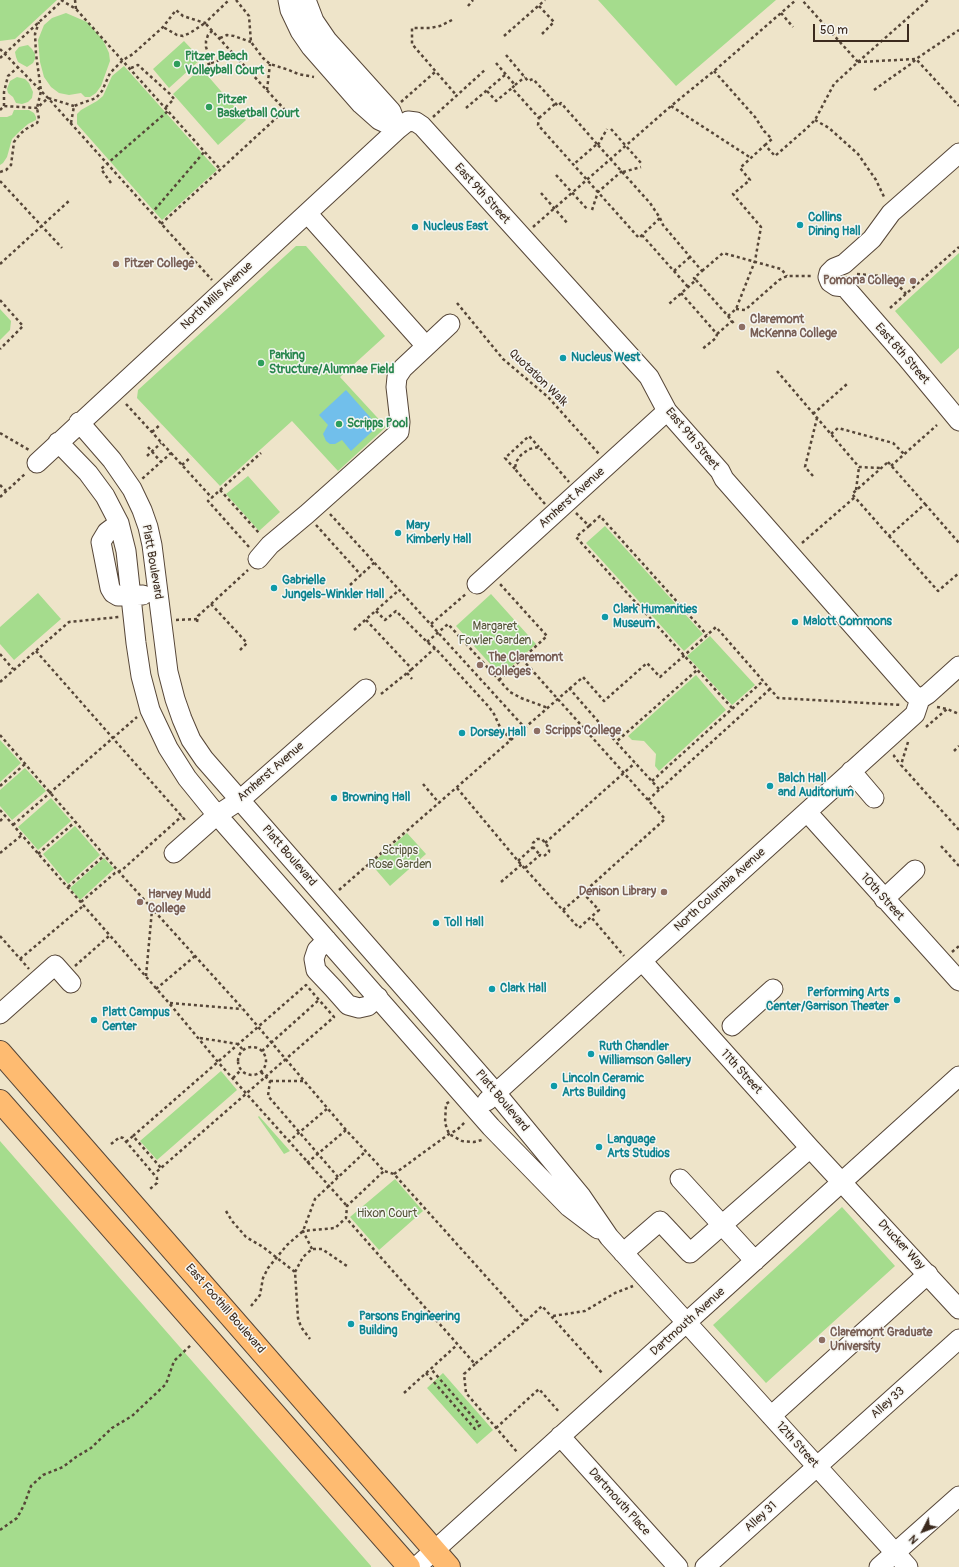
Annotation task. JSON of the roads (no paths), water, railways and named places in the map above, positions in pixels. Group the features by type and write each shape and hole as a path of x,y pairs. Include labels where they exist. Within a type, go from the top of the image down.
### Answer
{"main road":[{"name":"East Foothill Boulevard","path":"0,1052 449,1567"},
{"path":"0,1101 409,1567"}],"street":[{"path":"288,0 300,31 311,47 349,77 368,98 379,120 398,129"},
{"path":"306,0 314,21 349,77"},
{"path":"368,98 391,111 398,129"},
{"name":"East 9th Street","path":"398,129 408,121 416,122 422,126 521,238 648,377 667,411 913,694 920,704"},
{"name":"North Mills Avenue","path":"39,461 79,422 398,129"},
{"name":"East 8th Street","path":"958,418 840,275 872,239 891,213 959,152"},
{"path":"307,213 426,346"},
{"path":"258,558 270,545 313,509 398,432 400,422 396,387 397,377 403,368 450,324"},
{"name":"Amherst Avenue","path":"483,578 667,411"},
{"name":"Platt Boulevard","path":"79,422 112,460 132,489 148,527 152,545 168,672 174,699 191,740 204,759 240,800 328,894 581,1196 609,1237 686,1324"},
{"name":"Platt Boulevard","path":"58,442 88,473 105,496 119,523 126,551 141,676 150,710 168,748 187,778 217,815 378,997 476,1111 569,1207 609,1237"},
{"path":"131,596 158,594"},
{"name":"North Columbia Avenue","path":"476,1111 634,960 807,812 915,714 920,704 928,694 959,666"},
{"name":"Amherst Avenue","path":"174,853 217,815 240,800 366,690"},
{"path":"851,771 874,798"},
{"name":"10th Street","path":"807,812 959,981"},
{"path":"884,899 915,870"},
{"path":"301,910 328,894"},
{"path":"327,940 317,950 314,959 316,970 326,994 348,1005 359,1008 368,1006 378,997"},
{"name":"11th Street","path":"634,960 842,1182"},
{"path":"0,1014 54,965 67,979"},
{"path":"732,1026 773,989"},
{"path":"404,1028 424,1010"},
{"name":"Dartmouth Avenue","path":"416,1567 959,1076"},
{"path":"623,1253 660,1221 690,1253 810,1148"},
{"path":"680,1179 754,1261"},
{"name":"Drucker Way","path":"842,1182 959,1309"},
{"path":"771,1416 928,1274"},
{"name":"12th Street","path":"686,1324 908,1567"},
{"name":"Alley 33","path":"817,1467 959,1339"},
{"name":"Dartmouth Place","path":"560,1436 678,1567"},
{"name":"Alley 31","path":"705,1567 817,1467"},
{"path":"880,1567 959,1496"}],"water":[{"path":"346,390 378,426 351,451 342,440 335,444 330,444 326,441 323,434 328,425 319,415"}],"place":[{"name":"Pitzer Beach Volleyball Court","path":"177,64"},
{"name":"Pitzer Basketball Court","path":"209,107"},
{"name":"Collins Dining Hall","path":"800,225"},
{"name":"Nucleus East","path":"415,227"},
{"name":"Pitzer College","path":"116,264"},
{"name":"Pomona College","path":"913,281"},
{"name":"Claremont McKenna College","path":"742,327"},
{"name":"Nucleus West","path":"563,358"},
{"name":"Parking Structure/Alumnae Field","path":"261,363"},
{"name":"Scripps Pool","path":"339,424"},
{"name":"Mary Kimberly Hall","path":"398,533"},
{"name":"Gabrielle Jungels-Winkler Hall","path":"274,588"},
{"name":"Clark Humanities Museum","path":"605,617"},
{"name":"Malott Commons","path":"795,622"},
{"name":"The Claremont Colleges","path":"480,665"},
{"name":"Scripps College","path":"537,731"},
{"name":"Dorsey Hall","path":"462,733"},
{"name":"Balch Hall and Auditorium","path":"770,786"},
{"name":"Browning Hall","path":"334,798"},
{"name":"Denison Library","path":"664,892"},
{"name":"Harvey Mudd College","path":"140,902"},
{"name":"Toll Hall","path":"436,923"},
{"name":"Clark Hall","path":"492,989"},
{"name":"Performing Arts Center/Garrison Theater","path":"897,1000"},
{"name":"Platt Campus Center","path":"94,1020"},
{"name":"Ruth Chandler Williamson Gallery","path":"591,1054"},
{"name":"Lincoln Ceramic Arts Building","path":"554,1086"},
{"name":"Language Arts Studios","path":"599,1147"},
{"name":"Parsons Engineering Building","path":"351,1324"},
{"name":"Claremont Graduate University","path":"822,1340"}],"park label":[{"name":"Margaret Fowler Garden","path":"495,634"},
{"name":"Scripps Rose Garden","path":"400,858"},
{"name":"Hixon Court","path":"387,1214"}]}
